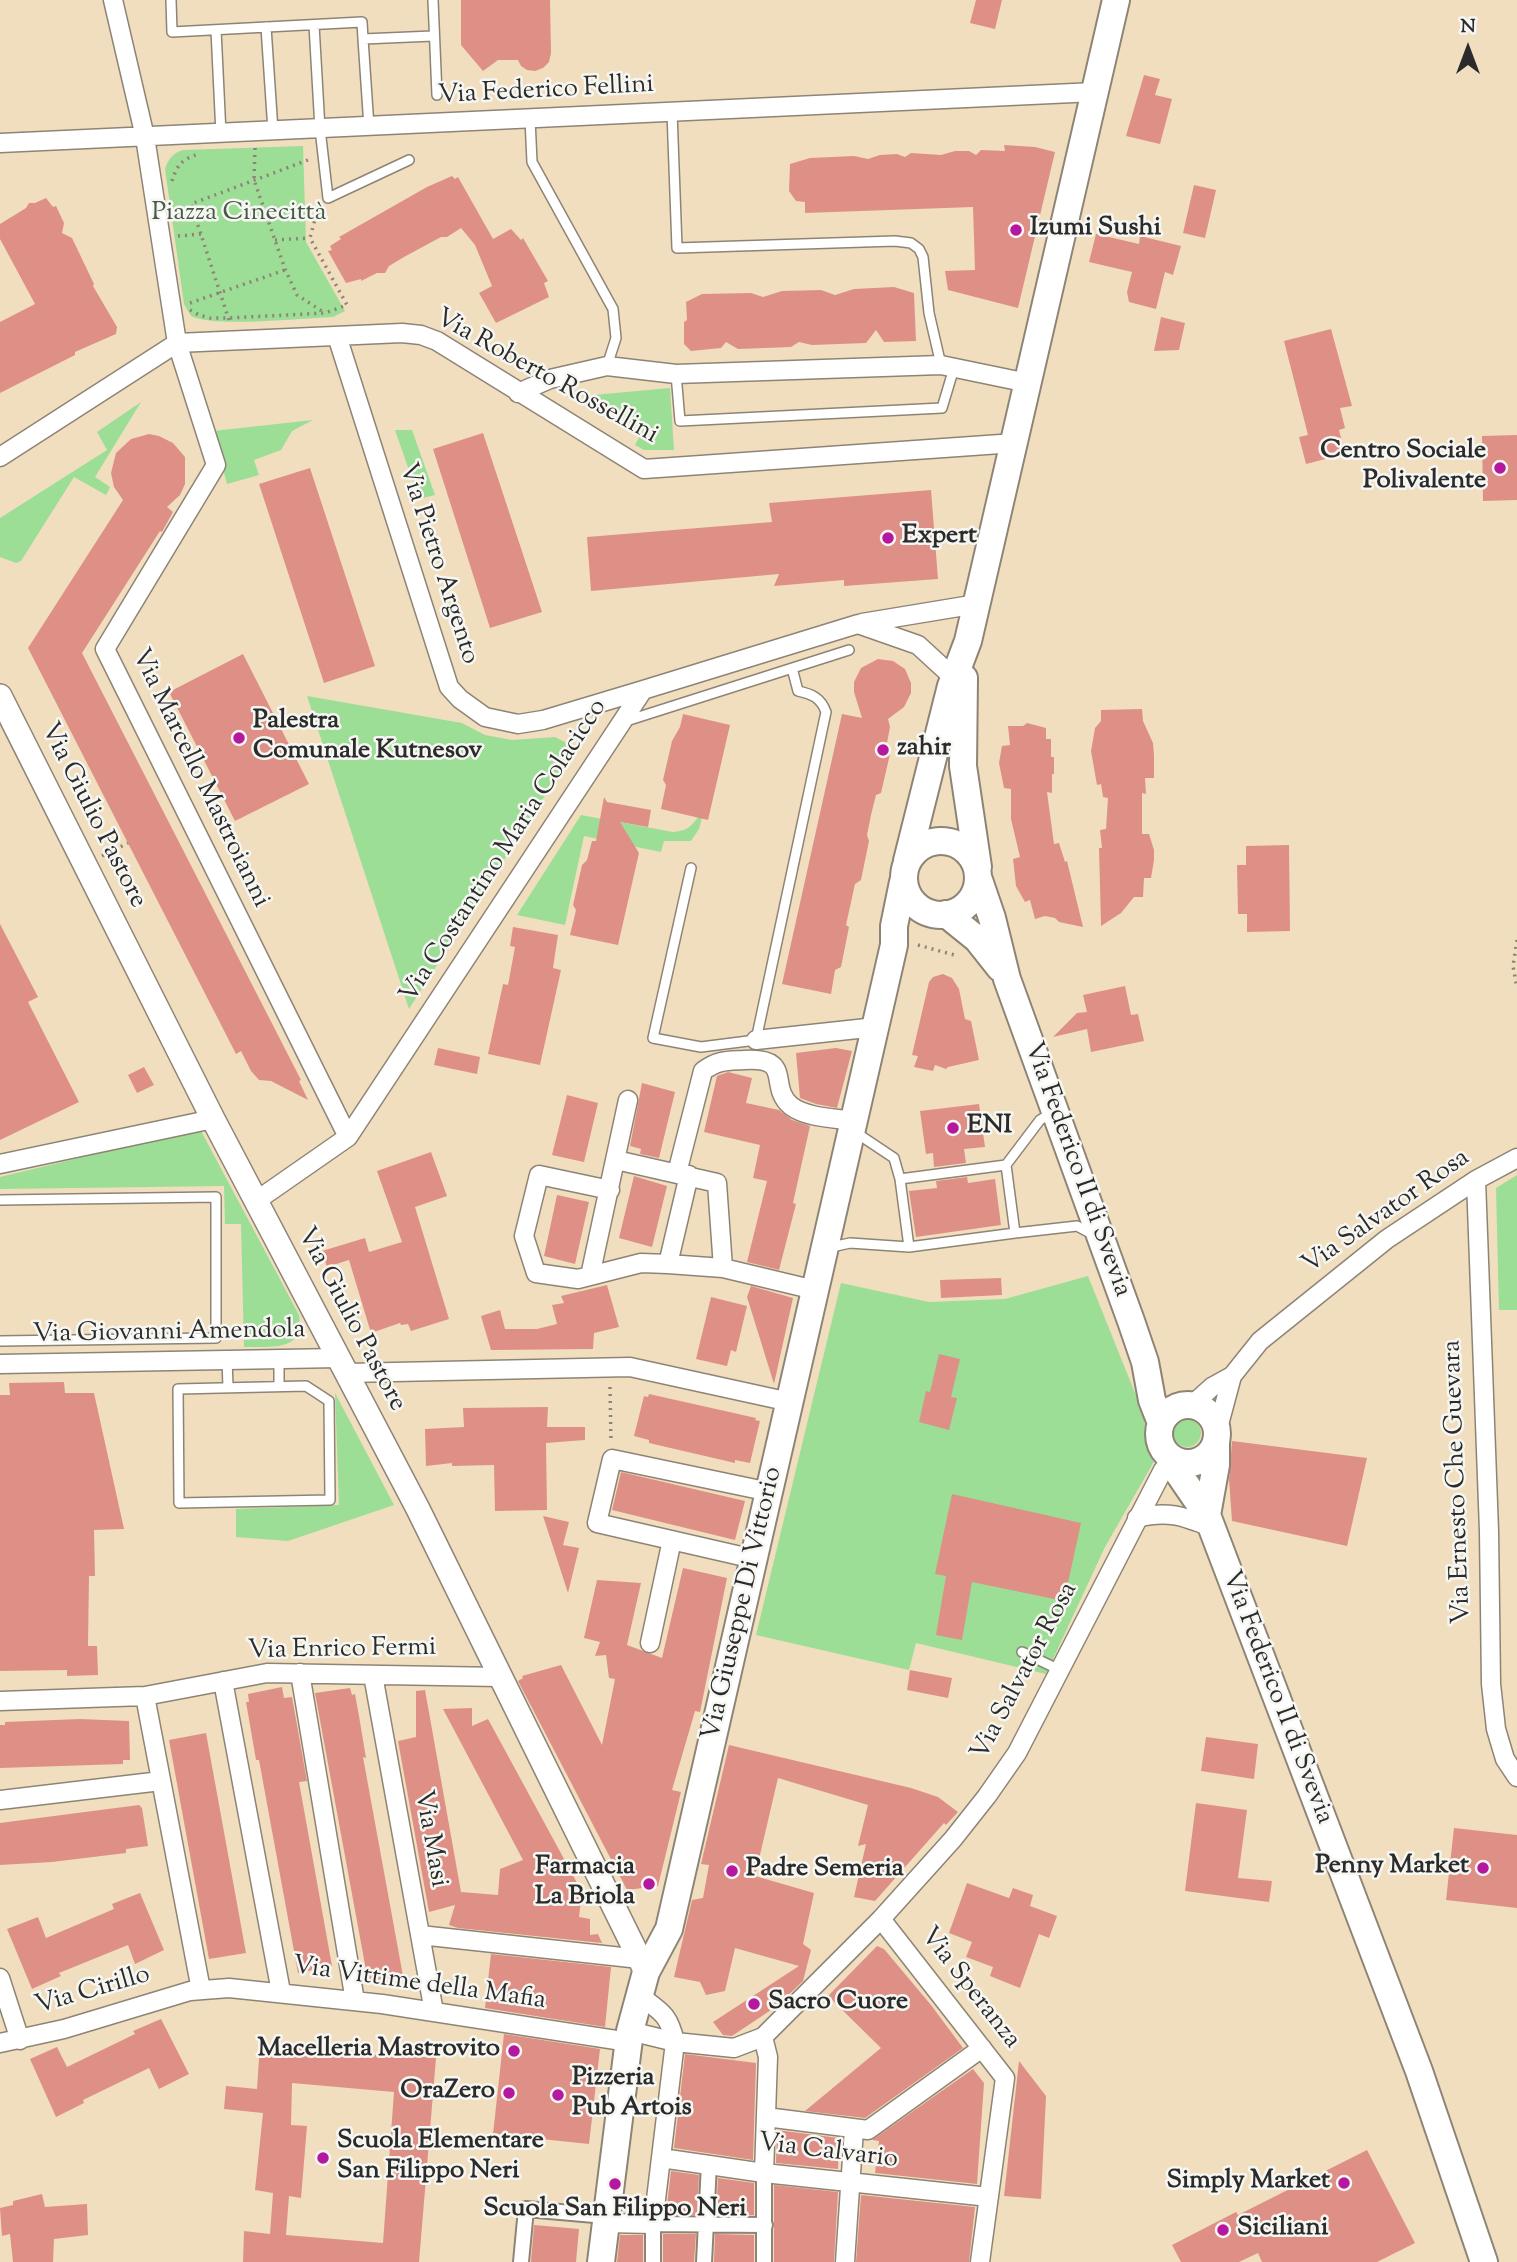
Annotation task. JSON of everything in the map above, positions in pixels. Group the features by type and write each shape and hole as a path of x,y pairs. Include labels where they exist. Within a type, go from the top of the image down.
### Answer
{"main road":[{"name":"Via Federico II di Svevia","path":"1116,0 968,640 964,687 963,766 978,874 1007,979 1145,1362"},
{"name":"Via Federico II di Svevia","path":"899,943 894,926 905,872 954,678 968,640"},
{"path":"899,943 924,921 956,912 971,902 978,874 970,854 955,844 929,843 916,849 905,872 916,906 942,914"},
{"name":"Via Federico II di Svevia","path":"942,914 977,939 1007,979"},
{"name":"Via Giuseppe Di Vittorio","path":"601,2262 630,2036 642,1976 669,1928 876,1027 899,943"},
{"path":"1145,1362 1166,1387 1189,1405 1209,1414 1217,1436 1209,1521"},
{"path":"1145,1362 1152,1399 1161,1423"},
{"path":"1189,1405 1171,1410 1161,1423 1158,1433 1161,1447 1174,1460 1190,1463 1204,1459 1217,1436"},
{"name":"Via Federico II di Svevia","path":"1174,1460 1179,1475 1209,1521 1419,2071 1463,2195"},
{"path":"1463,2195 1484,2262"},
{"path":"1463,2195 1499,2262"}],"street":[{"name":"Via Marcello Mastroianni","path":"113,0 145,137 177,343 216,465 105,649 348,1137"},
{"name":"Via Federico Fellini","path":"0,143 1095,92"},
{"name":"Via Roberto Rossellini","path":"177,343 402,333 421,335 443,345 644,469 1015,443"},
{"name":"Via Pietro Argento","path":"337,336 449,687 460,699 485,717 518,724 543,720 643,690"},
{"path":"0,457 177,343"},
{"path":"519,393 550,379 607,366 676,374 948,366 1028,383"},
{"name":"Via Costantino Maria Colacicco","path":"256,1201 348,1137 643,690 858,624 976,604"},
{"path":"858,624 918,645 954,678"},
{"name":"Via Giulio Pastore","path":"0,696 256,1201 418,1509 642,1976"},
{"path":"755,1040 876,1027"},
{"path":"668,1264 704,1071 716,1062 762,1059 770,1063 778,1074 783,1095 790,1105 802,1112 853,1126"},
{"path":"590,1276 628,1100"},
{"path":"0,1164 214,1119"},
{"name":"Via Salvator Rosa","path":"1232,1376 1247,1355 1290,1315 1387,1239 1476,1180 1517,1158"},
{"path":"616,1160 717,1183 723,1268"},
{"path":"610,1190 539,1175 524,1236 536,1273 578,1279 641,1263 668,1264 723,1268 816,1290"},
{"name":"Via Ernesto Che Guevara","path":"1476,1180 1489,1531 1491,1684 1496,1729 1505,1759 1517,1777"},
{"name":"Via Giovanni Amendola","path":"0,1364 279,1359 343,1365 630,1367 790,1402"},
{"path":"1189,1405 1232,1376"},
{"path":"1217,1436 1232,1376"},
{"path":"754,1559 597,1522 612,1459 769,1492"},
{"name":"Via Salvator Rosa","path":"630,2036 734,2048 763,2037 881,1919 953,1839 1017,1753 1163,1469 1174,1460"},
{"path":"1137,1518 1158,1513 1209,1521"},
{"path":"650,1643 672,1540"},
{"name":"Via Enrico Fermi","path":"0,1701 145,1696 267,1673 500,1677"},
{"path":"300,1673 355,2001"},
{"name":"Via Masi","path":"373,1675 434,2012"},
{"path":"223,1681 281,1992"},
{"path":"145,1696 201,1990"},
{"path":"0,1800 161,1781"},
{"name":"Via Speranza","path":"881,1919 1005,2078 981,2262"},
{"path":"420,1935 642,1976 659,2009 671,2022 675,2042 653,2224 653,2262"},
{"path":"0,1978 20,2040"},
{"name":"Via Vittime della Mafia","path":"201,1990 229,1988 281,1992 630,2036"},
{"name":"Via Cirillo","path":"0,2043 20,2040 201,1990"},
{"path":"763,2037 768,2057 764,2262"},
{"path":"766,2117 868,2130 982,2048"},
{"path":"845,2262 854,2129"},
{"name":"Via Calvario","path":"661,2158 764,2174 989,2197"},
{"path":"704,2262 709,2164"},
{"path":"521,2262 526,2210 653,2224 765,2225"}],"lane":[{"path":"171,0 172,32 362,22 369,127"},
{"path":"433,0 437,94"},
{"path":"314,25 320,129 328,198 410,160"},
{"path":"264,132 266,27"},
{"path":"216,30 222,134"},
{"path":"363,39 433,36"},
{"path":"672,112 677,248 895,241 911,243 919,249 923,257 929,313 948,366 942,408 680,421 676,374"},
{"path":"530,119 532,162 613,309 617,338 607,366"},
{"path":"621,723 849,650"},
{"path":"691,868 653,1038 701,1046 755,1040 826,712 822,701 798,691 792,668"},
{"path":"1015,1233 1006,1165 1040,1120 1055,1111"},
{"path":"853,1126 894,1158 900,1179 909,1247"},
{"path":"900,1179 1006,1165"},
{"path":"0,1200 216,1197 216,1338 0,1341"},
{"path":"825,1249 850,1243 909,1247 1077,1226 1101,1239"},
{"path":"113,1339 114,1361"},
{"path":"63,1340 64,1362"},
{"path":"227,1359 228,1387"},
{"path":"279,1359 279,1386"},
{"path":"279,1386 306,1386 329,1401 330,1500 179,1503 178,1389 279,1386"},
{"path":"1023,1651 1060,1670"}],"path":[{"path":"264,132 255,151 254,180 285,270 297,295 325,313"},
{"path":"242,151 267,150"},
{"path":"172,193 172,181 177,167 185,158 203,153"},
{"path":"230,341 229,318 191,204 323,153"},
{"path":"186,292 191,310 210,318 325,313 347,305 310,238 316,215 328,198"},
{"path":"176,225 180,247"},
{"path":"275,240 310,238"},
{"path":"188,304 285,270"},
{"path":"1517,940 1513,966 1517,988"},
{"path":"899,943 970,959"},
{"path":"610,1367 612,1459"}],"green space":[{"name":"Piazza Cinecittà","path":"303,146 306,242 345,311 333,317 259,321 202,320 191,316 184,304 165,169 169,159 183,150"},
{"path":"670,388 674,450 644,450 635,445 643,430 583,396"},
{"path":"141,402 95,477 110,487 106,495 74,477 21,561 16,563 0,557 0,518 107,450 97,432"},
{"path":"313,420 292,431 281,450 254,460 259,475 227,484 213,431"},
{"path":"395,430 412,430 435,495 419,499"},
{"path":"307,696 462,723 485,735 512,740 555,737 565,742 568,754 563,767 409,1009"},
{"path":"581,815 673,832 687,828 698,817 702,818 691,841 664,841 661,852 584,836 565,925 517,915"},
{"path":"200,1129 299,1315 297,1336 284,1345 244,1347 241,1224 225,1224 224,1186 0,1189 0,1177"},
{"path":"1517,1175 1517,1310 1499,1310 1496,1188"},
{"path":"1088,1276 1143,1413 1148,1444 1156,1458 1105,1547 1046,1674 916,1643 909,1670 756,1635 841,1283 929,1302 1005,1299"},
{"path":"335,1393 394,1505 288,1541 236,1537 236,1509 339,1505"},
{"path":"1187,1419 1197,1423 1201,1433 1197,1443 1187,1447 1177,1443 1173,1433 1177,1423"}],"building":[{"path":"461,0 550,0 549,62 535,71 527,70 518,60 498,60 483,71 461,45"},
{"path":"976,0 1002,0 995,29 970,23"},
{"path":"1144,75 1160,79 1155,95 1172,99 1160,144 1126,136"},
{"path":"1004,145 1035,147 1055,152 1018,308 948,290 945,271 975,270 973,207 805,213 805,202 796,201 789,191 790,164 810,158 854,156 868,159 880,155 897,154 905,157 911,153 941,155 955,151 969,151 976,155 981,150 1005,151"},
{"path":"452,176 455,179 458,177 493,239 511,229 521,240 523,238 548,281 544,283 549,297 496,323 479,293 492,286 475,245 461,228 404,257 389,266 385,273 346,283 328,251 332,250 330,246 341,239 339,237 427,187"},
{"path":"1194,185 1216,190 1205,238 1183,233"},
{"path":"46,198 53,207 56,206 64,223 62,233 72,238 93,286 117,327 116,334 75,352 75,355 0,393 0,322 35,304 0,239 0,224 26,208 29,203"},
{"path":"1096,234 1139,244 1140,236 1181,246 1173,275 1165,272 1156,309 1129,302 1127,292 1132,272 1089,262"},
{"path":"894,287 914,293 916,341 884,342 876,330 866,343 812,345 799,342 791,347 738,349 726,342 721,348 691,351 684,344 686,302 702,294 751,293 763,297 782,291 821,290 835,295 854,289"},
{"path":"1161,317 1185,323 1179,350 1154,351"},
{"path":"1331,329 1352,406 1340,408 1345,428 1339,430 1345,454 1306,464 1299,437 1308,435 1284,341"},
{"path":"483,433 542,612 490,628 433,449"},
{"path":"149,434 173,443 185,457 185,484 180,495 167,507 173,512 162,532 160,531 82,653 301,1080 299,1081 308,1100 271,1081 259,1080 241,1051 236,1054 28,648 123,500 114,487 111,473 116,453 131,439"},
{"name":"Centro Sociale Polivalente","path":"1517,435 1517,500 1483,501 1482,436"},
{"path":"310,468 375,666 324,683 259,484"},
{"path":"931,490 938,579 844,586 844,580 774,586 779,574 591,591 587,537 772,522 769,503"},
{"name":"Palestra Comunale Kutnesov","path":"243,654 309,784 235,821 169,692"},
{"path":"878,659 893,661 905,669 911,683 911,693 904,707 888,719 890,727 886,748 890,754 881,793 876,795 871,815 861,880 855,884 841,967 835,970 831,994 782,984 842,714 862,718 854,692 854,682 861,668"},
{"path":"1142,709 1154,755 1154,778 1145,778 1146,794 1142,793 1142,834 1149,834 1154,850 1151,878 1144,878 1143,897 1134,897 1121,913 1101,926 1099,848 1102,848 1100,830 1106,829 1108,798 1103,797 1101,784 1097,785 1091,751 1095,728 1101,721 1101,710"},
{"path":"683,714 730,725 708,820 661,809 666,785 663,780 672,741 680,727"},
{"path":"1027,723 1046,728 1046,739 1051,739 1054,774 1052,793 1047,792 1054,844 1059,843 1065,862 1067,861 1083,927 1045,916 1035,919 1030,900 1025,902 1016,886 1013,859 1020,857 1011,819 1011,789 1004,788 999,763 1002,746 1010,745 1008,726 1023,726"},
{"path":"604,797 607,802 651,810 648,827 620,822 639,853 618,945 570,935 576,910 573,905 582,865 587,860 592,841 596,841"},
{"path":"1289,845 1290,931 1247,932 1247,914 1238,914 1237,865 1246,865 1246,846"},
{"path":"0,924 38,997 28,1002 79,1102 0,1140"},
{"path":"513,927 558,935 553,968 561,970 540,1065 488,1054 503,984 508,985 515,947 510,946"},
{"path":"943,974 952,978 959,989 965,1019 971,1021 979,1060 946,1069 935,1065 933,1071 914,1067 918,1056 912,1055 929,982 933,977"},
{"path":"1125,986 1131,1015 1138,1014 1144,1041 1091,1052 1087,1029 1053,1037 1077,1013 1087,1012 1083,995"},
{"path":"438,1048 480,1057 477,1074 434,1065"},
{"path":"836,1048 852,1051 837,1108 800,1098 796,1053"},
{"path":"144,1067 154,1085 137,1093 128,1075"},
{"path":"728,1072 752,1078 746,1103 779,1110 792,1120 810,1126 793,1203 796,1204 779,1270 747,1262 767,1181 753,1178 760,1145 704,1132 717,1076"},
{"path":"642,1083 675,1092 659,1158 640,1154 641,1149 630,1146"},
{"path":"567,1095 598,1103 584,1162 552,1155"},
{"path":"979,1104 985,1147 964,1149 966,1163 934,1167 933,1153 926,1154 920,1111"},
{"path":"431,1152 447,1196 415,1207 449,1319 411,1331 408,1324 400,1323 371,1333 349,1260 327,1267 322,1251 365,1238 369,1252 402,1242 377,1171"},
{"path":"634,1176 667,1186 652,1247 619,1238"},
{"path":"967,1177 968,1183 995,1179 1001,1225 916,1237 909,1191 937,1188 936,1181"},
{"path":"557,1195 589,1202 575,1264 544,1256"},
{"path":"1001,1278 1002,1295 941,1298 940,1280"},
{"path":"607,1285 619,1327 594,1333 593,1349 491,1350 481,1316 500,1310 505,1329 537,1329 557,1324 552,1305 564,1303 561,1296"},
{"path":"751,1286 793,1298 774,1384 747,1297"},
{"path":"711,1297 747,1306 736,1352 731,1350 727,1366 696,1359"},
{"path":"939,1354 960,1359 951,1397 957,1398 949,1430 919,1422"},
{"path":"64,1382 65,1393 94,1393 124,1529 94,1530 95,1576 89,1576 88,1646 97,1646 98,1675 67,1676 67,1670 0,1671 0,1395 10,1395 9,1383"},
{"path":"649,1394 756,1418 755,1420 760,1421 750,1463 735,1460 735,1463 649,1443 649,1440 634,1436 644,1396 648,1397"},
{"path":"548,1407 547,1427 585,1427 585,1440 546,1443 547,1510 495,1511 494,1465 452,1466 452,1463 426,1466 425,1429 464,1427 463,1408"},
{"path":"1232,1441 1367,1458 1347,1546 1232,1521 1229,1479"},
{"path":"621,1472 745,1501 735,1540 612,1510"},
{"path":"952,1494 1081,1523 1064,1601 972,1582 962,1640 936,1635 946,1576 935,1574"},
{"path":"543,1516 569,1522 563,1545 579,1548 568,1593"},
{"path":"683,1568 727,1578 700,1712 695,1711 672,1790 681,1792 658,1886 627,1890 518,1681 522,1676 561,1665 602,1745 615,1679 609,1678 606,1655 595,1656 600,1642 584,1638 597,1580 641,1583 627,1645 662,1658"},
{"path":"910,1670 952,1678 948,1698 907,1690"},
{"path":"282,1687 284,1698 292,1697 307,1781 299,1782 332,1966 298,1973 246,1702 249,1702 248,1694"},
{"path":"350,1688 352,1695 355,1694 366,1758 363,1757 403,1976 368,1981 315,1693"},
{"path":"425,1690 461,1892 498,1895 500,1869 523,1860 443,1709 472,1708 472,1726 488,1719 582,1892 579,1917 590,1919 590,1935 598,1934 602,1943 458,1928 449,1925 455,1905 429,1912 398,1741 416,1737 416,1691"},
{"path":"80,1719 129,1721 130,1760 123,1760 123,1764 0,1768 0,1725 5,1725 5,1722"},
{"path":"206,1733 246,1953 209,1959 169,1740"},
{"path":"1206,1737 1258,1744 1254,1779 1201,1771"},
{"name":"Padre Semeria","path":"729,1745 911,1788 938,1797 958,1812 946,1825 944,1823 875,1901 854,1897 866,1844 858,1846 868,1805 778,1778 755,1876 814,1893 803,1944 811,1950 803,1981 777,2006 732,2036 723,2035 713,2022 799,1966 735,1948 725,1991 706,1995 700,1982 674,1977 692,1900 703,1898 709,1865 701,1864"},
{"path":"1196,1803 1247,1810 1238,1878 1272,1881 1269,1902 1185,1891"},
{"path":"139,1805 142,1808 148,1846 126,1849 126,1853 0,1865 0,1823"},
{"name":"Penny Market","path":"1454,1828 1517,1835 1517,1908 1446,1900"},
{"path":"967,1883 1009,1898 1013,1888 1033,1895 1030,1906 1057,1916 1049,1938 1039,1934 1020,1988 990,1976 993,1967 966,1957 972,1942 949,1933"},
{"path":"140,1893 164,1950 135,1964 128,1945 59,1973 61,1976 32,1989 7,1929 38,1917 46,1938 114,1909 112,1904"},
{"path":"877,1946 884,1949 963,2048 865,2118 805,2111 881,2048 828,1996"},
{"path":"491,1954 611,1967 605,2027 485,2008"},
{"path":"161,2019 189,2074 159,2089 149,2068 83,2100 84,2103 56,2117 30,2059 57,2047 67,2067"},
{"name":"Pizzeria Pub Artois","path":"504,2034 600,2049 589,2144 493,2134"},
{"path":"260,2044 436,2058 419,2262 243,2262 244,2231 270,2234 273,2193 255,2190 263,2113 224,2109 226,2086 257,2089","holes":["292,2083 394,2092 383,2243 286,2235 289,2196 301,2198 307,2126 291,2125"]},
{"path":"685,2054 756,2063 753,2160 674,2148"},
{"path":"1019,2061 1046,2096 1041,2199 1004,2196"},
{"path":"973,2069 984,2083 977,2184 875,2173 879,2141 872,2140"},
{"path":"777,2130 839,2138 838,2169 776,2163"},
{"name":"Simply Market","path":"1367,2150 1415,2243 1377,2262 1262,2262 1258,2253 1239,2262 1181,2262 1172,2245"},
{"path":"671,2171 699,2175 697,2215 666,2214"},
{"path":"718,2178 754,2183 754,2215 716,2215"},
{"path":"774,2185 838,2192 834,2262 774,2262"},
{"path":"42,2194 45,2207 87,2204 88,2235 54,2239 53,2262 13,2262 10,2234 2,2236 0,2208 13,2205 13,2201"},
{"path":"861,2195 975,2207 969,2262 856,2262"},
{"path":"534,2225 579,2229 576,2262 531,2262"},
{"path":"663,2234 696,2234 694,2262 663,2262"},
{"path":"715,2234 754,2235 754,2262 714,2262"},
{"path":"620,2235 643,2235 643,2262 617,2262"}],"place":[{"name":"Izumi Sushi","path":"1016,230"},
{"name":"Centro Sociale Polivalente","path":"1500,468"},
{"name":"Expert","path":"888,538"},
{"name":"Palestra Comunale Kutnesov","path":"239,738"},
{"name":"zahir","path":"883,750"},
{"name":"ENI","path":"953,1128"},
{"name":"Penny Market","path":"1483,1868"},
{"name":"Padre Semeria","path":"732,1871"},
{"name":"Farmacia La Briola","path":"649,1884"},
{"name":"Sacro Cuore","path":"754,2004"},
{"name":"Macelleria Mastrovito","path":"514,2051"},
{"name":"OraZero","path":"509,2093"},
{"name":"Pizzeria Pub Artois","path":"558,2095"},
{"name":"Scuola Elementare San Filippo Neri","path":"323,2158"},
{"name":"Simply Market","path":"1344,2183"},
{"name":"Scuola San Filippo Neri","path":"615,2184"},
{"name":"Siciliani","path":"1223,2230"}]}
